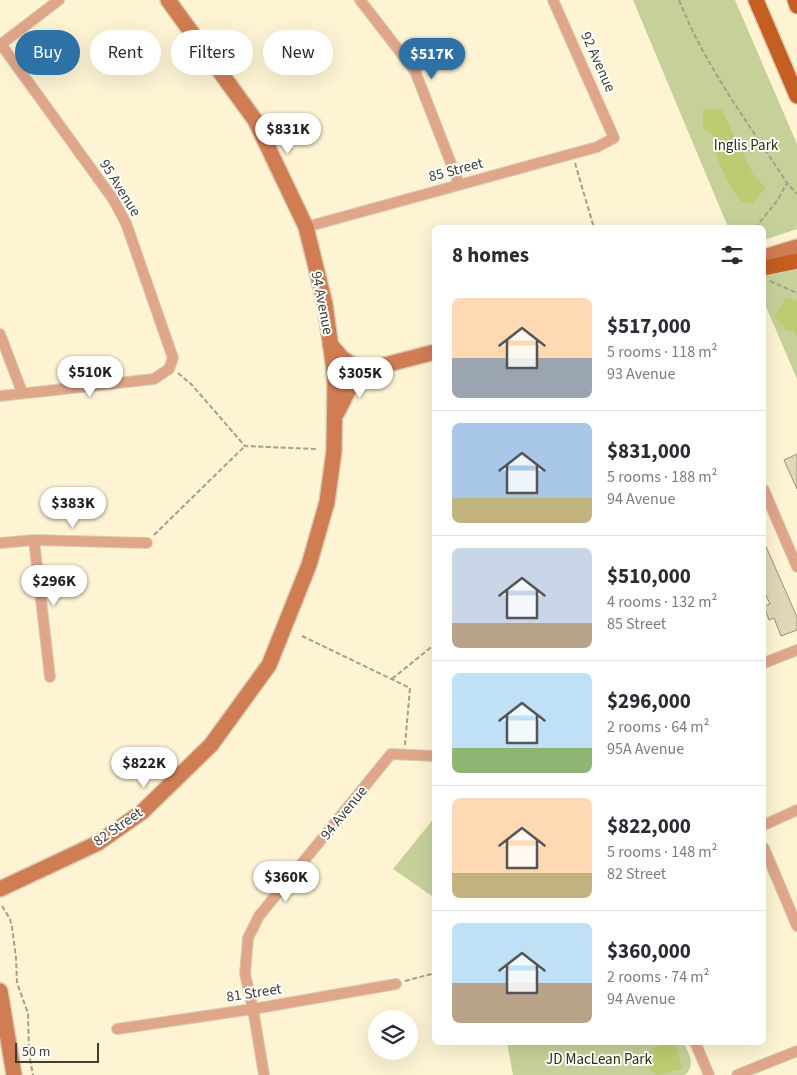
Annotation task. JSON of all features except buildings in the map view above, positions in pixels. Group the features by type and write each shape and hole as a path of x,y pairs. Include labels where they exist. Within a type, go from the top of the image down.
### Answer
{"main road":[{"path":"756,0 797,96"},
{"path":"794,0 797,6"},
{"path":"766,274 797,261"}],"street":[{"path":"0,44 59,0"},
{"name":"94 Avenue","path":"168,0 255,120 306,228 325,304 335,378 334,451 324,511 310,565 270,665"},
{"path":"360,0 415,71 459,184"},
{"name":"92 Avenue","path":"553,0 614,138"},
{"name":"95 Avenue","path":"0,44 113,199 126,224 173,358 170,368"},
{"name":"85 Street","path":"306,228 597,147 614,138"},
{"path":"766,256 797,247"},
{"path":"0,334 22,392"},
{"path":"330,344 342,358 367,370"},
{"path":"335,378 432,353"},
{"path":"0,396 154,378 170,368"},
{"path":"334,421 349,389 367,370"},
{"path":"766,495 797,567"},
{"path":"0,543 34,540 147,543"},
{"path":"34,540 50,676"},
{"path":"766,663 797,650"},
{"name":"82 Street","path":"0,889 98,843 142,812 212,745 270,665"},
{"name":"94 Avenue","path":"264,1075 245,974 248,938 259,916 391,754 402,754"},
{"path":"402,754 432,756"},
{"path":"766,824 797,810"},
{"path":"766,853 797,926"},
{"name":"81 Street","path":"117,1029 253,1009 396,984"},
{"path":"0,991 14,1075"},
{"path":"696,1045 708,1075"},
{"path":"737,1075 797,1051"}],"path":[{"path":"679,0 689,25 716,74 787,183 797,194"},
{"path":"572,154 593,225"},
{"path":"757,225 787,183"},
{"path":"766,275 797,293"},
{"path":"170,368 192,385 244,446"},
{"path":"147,543 159,528 244,446 316,449"},
{"path":"302,636 410,688 406,741 402,754"},
{"path":"392,679 432,646"},
{"path":"2,906 10,919 14,936 16,983 28,1013 29,1054 33,1075"},
{"path":"396,984 432,974"}],"green space":[{"name":"Inglis Park","path":"633,0 735,0 797,144 797,229 766,239 766,225 727,225"},
{"path":"703,109 722,110 754,176 766,187 753,204 741,202 726,179 718,161 713,135 703,128"},
{"path":"797,267 797,379 766,307 766,275"},
{"path":"786,297 797,301 797,337 793,331 786,330 775,316"},
{"path":"432,821 432,896 393,869"},
{"name":"JD MacLean Park","path":"507,1045 685,1045 691,1063 685,1075 513,1075"},
{"path":"660,1045 673,1045 676,1048 683,1069 656,1075 649,1068 642,1055"}]}
